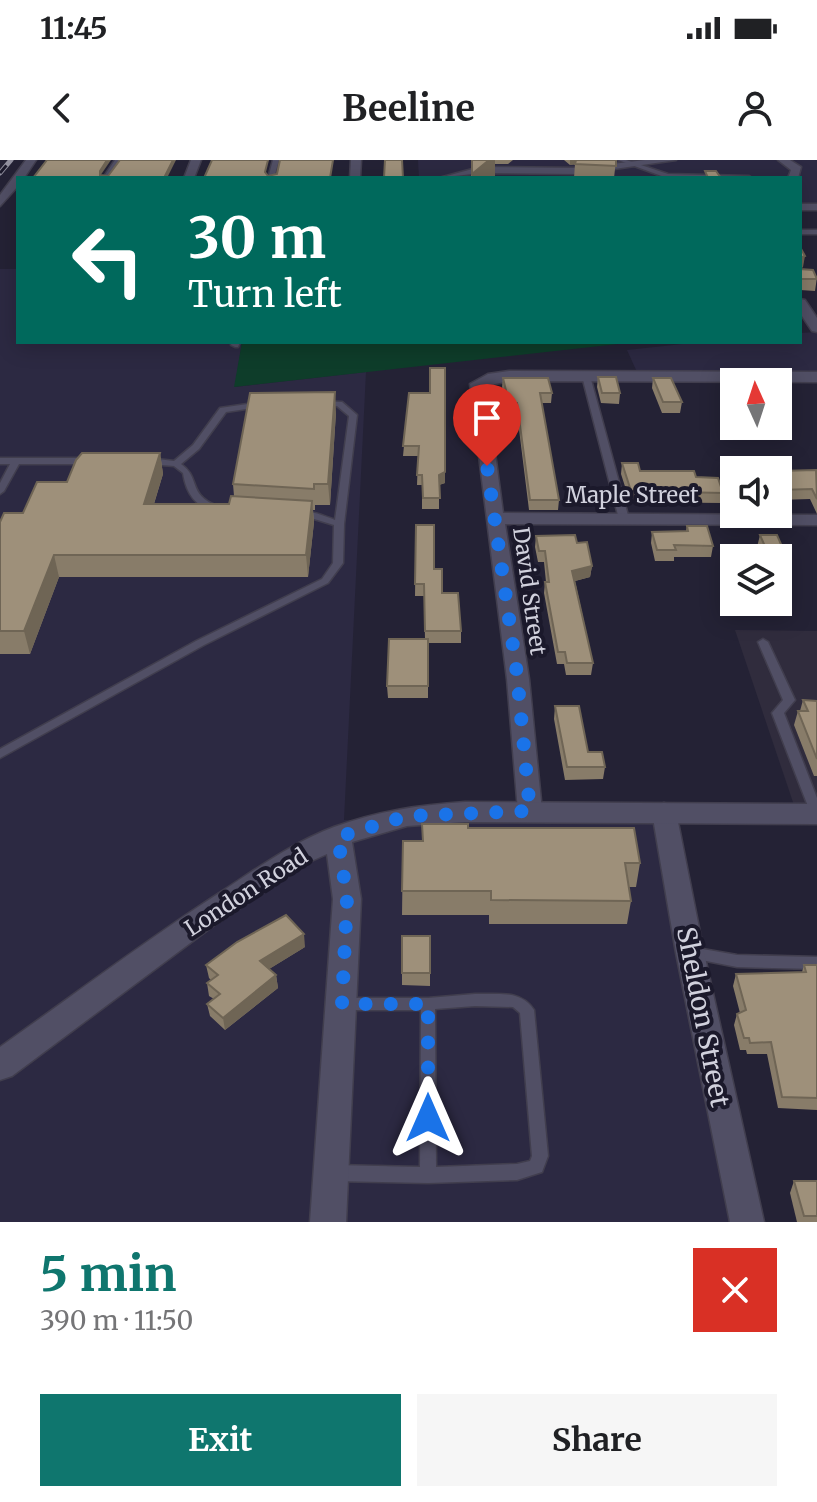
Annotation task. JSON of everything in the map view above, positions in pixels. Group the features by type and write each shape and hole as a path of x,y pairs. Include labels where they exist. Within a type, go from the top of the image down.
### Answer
{"street":[{"path":"453,176 480,170 580,171 671,160"},
{"path":"786,160 797,169 794,176"},
{"path":"0,203 16,181"},
{"path":"802,306 817,328"},
{"name":"David Street","path":"530,811 517,674 477,387 483,380 509,376 586,376"},
{"path":"586,376 817,377"},
{"name":"Maple Street","path":"495,518 817,520"},
{"name":"London Road","path":"0,1066 272,871 338,837 407,816 530,811 817,814"},
{"name":"Sheldon Street","path":"664,812 690,953 747,1222"},
{"path":"328,1222 347,899 338,837"}],"lane":[{"path":"621,160 667,176"},
{"path":"586,376 624,519"},
{"path":"176,464 196,447 223,410 279,403"},
{"path":"0,754 256,613 325,581 338,563 339,524 353,415 339,404 317,403"},
{"path":"0,461 101,461"},
{"path":"0,491 16,461"},
{"path":"132,461 176,464 187,472 188,487 200,503 226,511"},
{"path":"282,514 312,515 339,524"},
{"path":"763,642 789,700 778,713 817,814"},
{"path":"690,953 737,961 817,963"},
{"path":"331,1173 428,1175 517,1172 536,1167 540,1156 527,1010 516,1001 342,1004"},
{"path":"428,1004 428,1175"}],"shaded area":[{"path":"418,160 817,160 817,204 802,204 802,176 419,176"},
{"path":"0,269 16,269 16,344 242,344 235,387 366,372 344,820 655,820 731,1222 0,1222"},
{"path":"817,332 817,373 792,373 792,368 720,368 720,372 637,372 627,350 682,344 802,344 802,333"},
{"path":"735,630 817,631 817,823 800,823"}],"green space":[{"path":"242,344 618,344 234,387"}],"building":[{"path":"47,160 107,160 100,175 108,176 35,176"},
{"path":"120,160 173,160 165,176 108,176"},
{"path":"212,160 268,160 265,172 268,176 205,176"},
{"path":"280,160 333,160 330,176 268,176 277,174"},
{"path":"385,160 402,160 403,176 384,176"},
{"path":"472,160 489,160 472,174"},
{"path":"576,160 616,160 616,166 575,164"},
{"path":"705,171 716,171 720,176 707,176"},
{"path":"802,269 813,270 817,279 802,279"},
{"path":"430,368 445,368 445,472 439,475 440,498 423,498 422,475 417,475 419,446 403,446 409,393 430,393"},
{"path":"598,377 616,377 620,393 602,393"},
{"path":"503,378 548,378 552,393 540,393 559,500 530,500 517,403 509,403"},
{"path":"653,378 671,378 682,402 663,402"},
{"path":"335,392 328,484 314,484 314,489 233,484 250,393"},
{"path":"82,453 160,453 144,504 229,504 231,496 312,501 306,555 54,555 24,631 0,631 0,522 4,513 23,513 37,482 67,482"},
{"path":"622,463 638,463 640,471 694,471 696,477 718,478 720,484 720,493 631,491"},
{"path":"816,470 817,499 812,489 792,490 792,471"},
{"path":"416,525 434,525 434,569 442,569 442,593 458,593 461,631 425,631 424,584 415,584"},
{"path":"687,526 707,526 713,546 674,545 676,550 657,550 652,532 688,531"},
{"path":"575,535 577,543 587,542 592,566 572,571 593,663 567,663 565,652 558,652 545,582 549,582 545,551 539,551 536,536"},
{"path":"760,535 777,535 781,544 764,544"},
{"path":"389,639 428,639 428,686 387,686"},
{"path":"803,700 817,701 817,759 798,711 808,711"},
{"path":"555,706 579,706 588,752 602,752 605,767 567,767"},
{"path":"422,824 468,824 468,828 634,828 640,863 625,863 631,901 491,900 491,891 402,891 403,841 423,841"},
{"path":"286,915 304,934 260,961 276,975 223,1018 207,1004 220,994 207,983 218,975 206,965 237,942"},
{"path":"402,936 430,936 430,973 402,973"},
{"path":"804,965 817,965 817,1098 782,1097 771,1042 750,1043 749,1038 744,1038 737,1014 746,1010 736,974 806,972"},
{"path":"794,1181 817,1181 817,1216 804,1216"}],"railway":[{"path":"0,173 11,160"}],"route":[{"path":"428,1118 428,1004 342,1004 347,899 338,837 407,816 530,811 517,674 487,466"}]}
